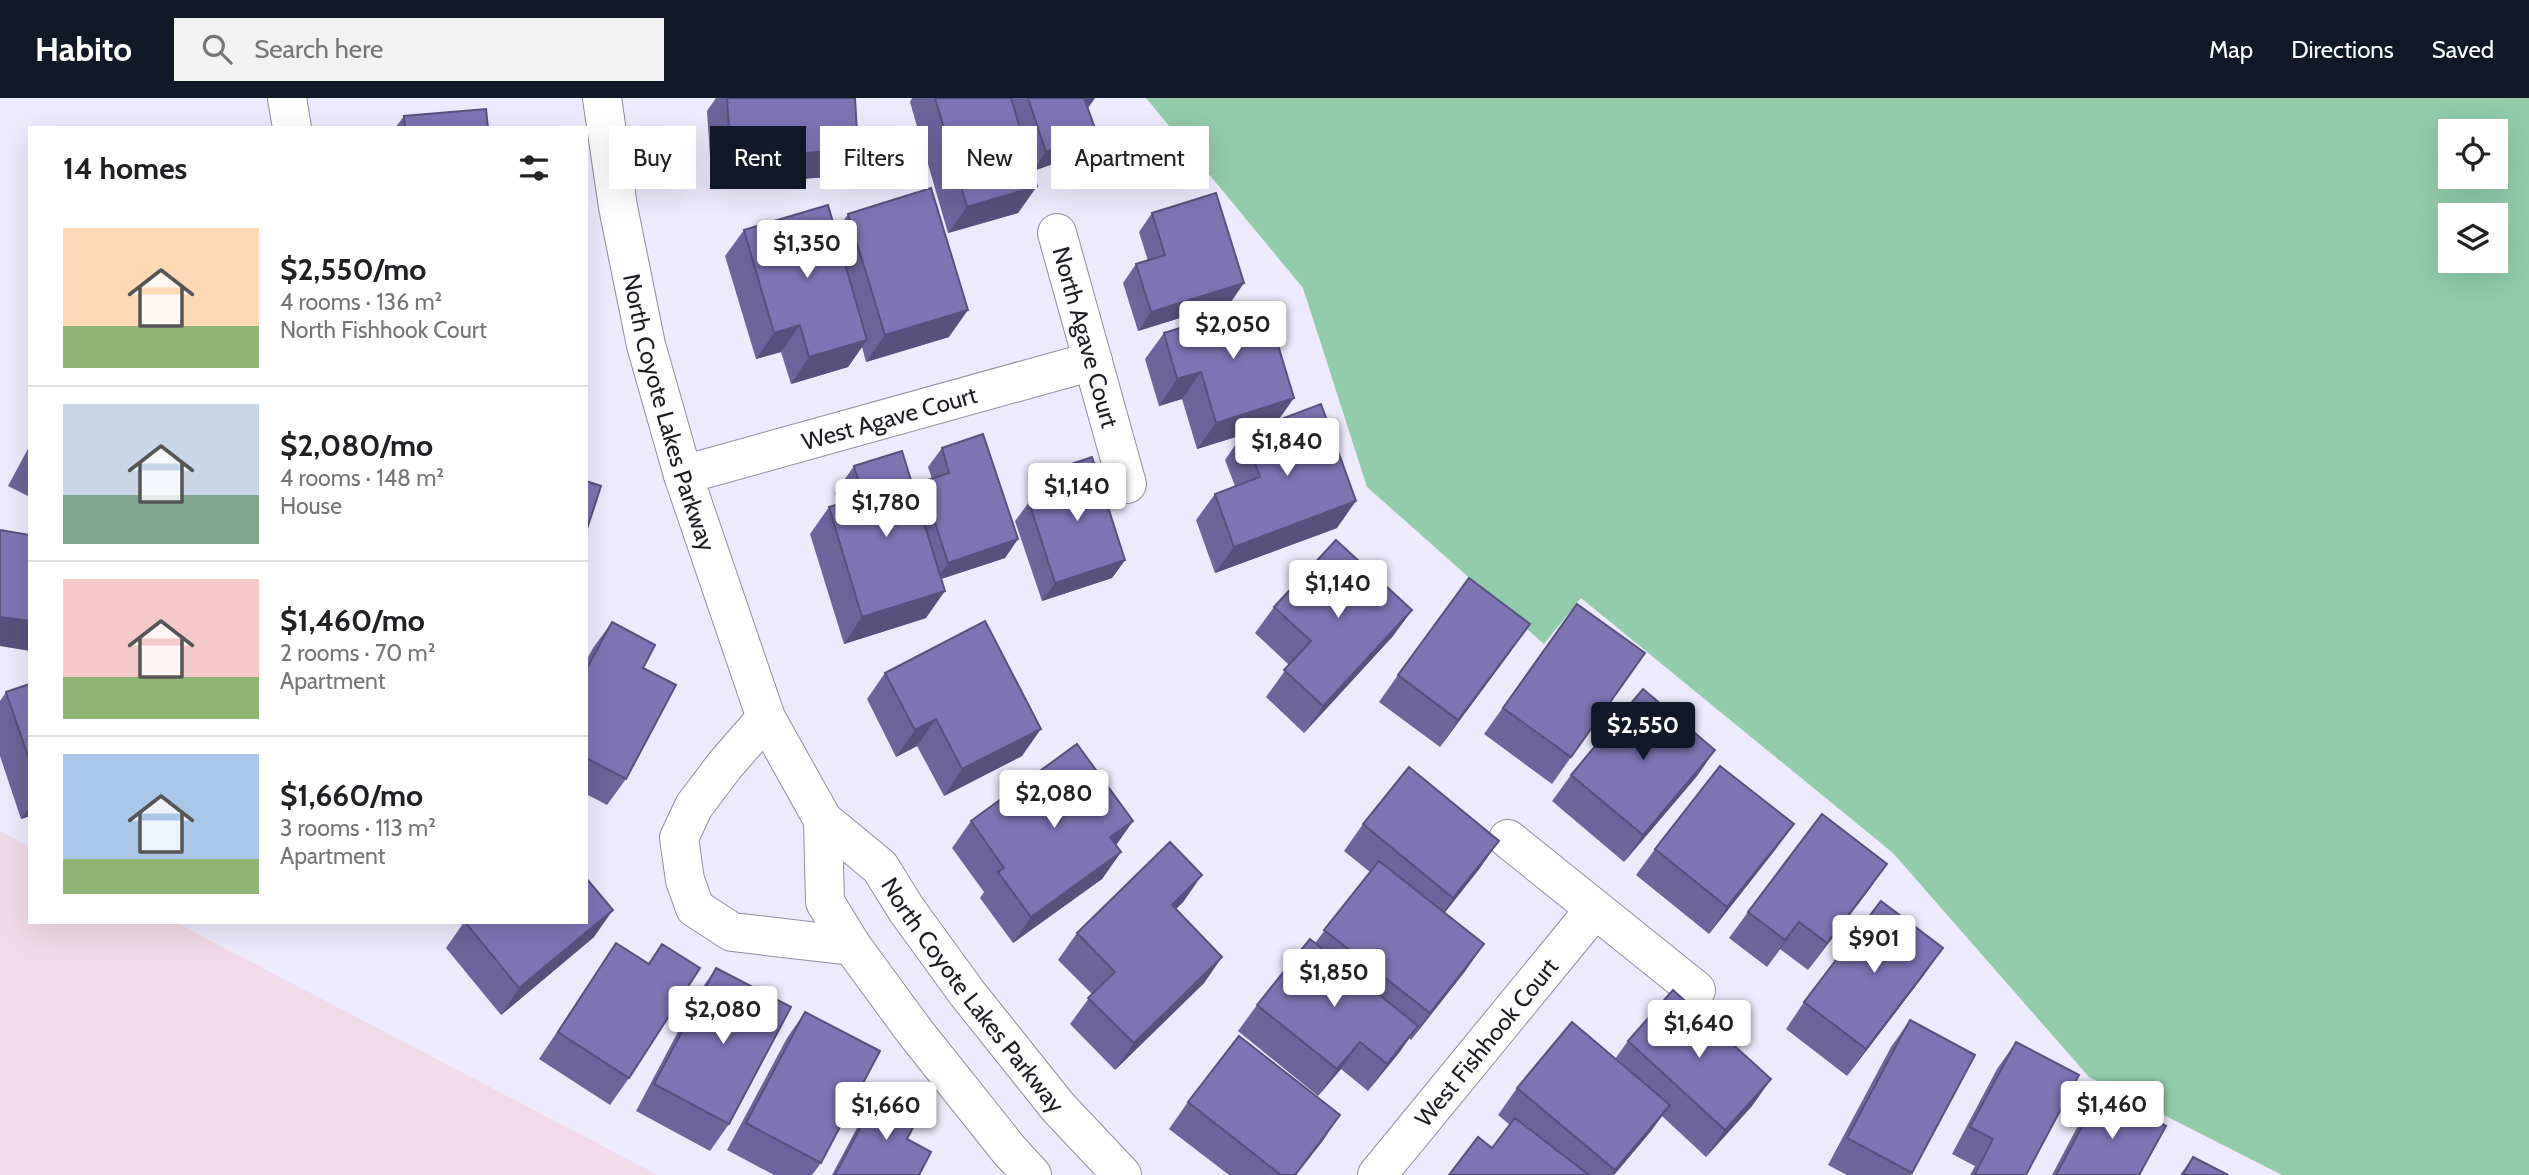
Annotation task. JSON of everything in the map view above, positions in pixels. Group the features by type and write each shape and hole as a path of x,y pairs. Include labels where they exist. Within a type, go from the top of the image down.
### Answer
{"street":[{"path":"288,98 292,126"},
{"name":"North Coyote Lakes Parkway","path":"601,98 618,207 646,345 683,475 766,718 823,820 880,867 906,909 967,993 1058,1107 1122,1175"},
{"name":"North Agave Court","path":"1057,233 1127,484"},
{"name":"West Agave Court","path":"683,475 1093,361"},
{"path":"766,718 694,806 679,838 685,880 695,908 732,932 852,946"},
{"name":"North Coyote Lakes Parkway","path":"823,820 825,902 852,946 915,1032 1032,1175"},
{"path":"1508,839 1696,990"},
{"name":"West Fishhook Court","path":"1377,1175 1595,909"}],"shaded area":[{"path":"0,831 28,846 28,924 179,924 658,1175 0,1175"}],"green space":[{"path":"1146,98 2529,98 2529,1175 2282,1175 2089,1077 1893,853 1581,598 1544,644 1367,487 1303,288 1209,174 1209,126 1169,126"}],"building":[{"path":"727,98 855,98 857,126 820,126 820,152 806,153 806,126 729,126"},
{"path":"935,98 1011,98 1019,126 943,126"},
{"path":"1028,98 1084,98 1094,126 1051,126 1051,150 1046,152"},
{"path":"486,109 488,126 405,126 404,116"},
{"path":"931,188 968,310 885,335 848,214"},
{"path":"962,189 1027,189 967,207"},
{"path":"1216,193 1244,283 1151,312 1136,264 1165,255 1152,213"},
{"path":"828,205 867,340 809,357 800,325 774,333 744,230"},
{"path":"1265,302 1294,398 1216,423 1201,372 1177,379 1164,333"},
{"path":"1321,404 1356,501 1234,547 1215,494 1260,477 1244,433"},
{"path":"983,434 1018,539 948,563 922,482 949,473 942,448"},
{"path":"902,451 945,591 862,617 829,507 863,497 854,466"},
{"path":"1092,457 1125,560 1055,583 1029,502 1057,492 1051,471"},
{"path":"588,482 601,486 588,526"},
{"path":"0,530 28,535 28,621 0,617"},
{"path":"1336,540 1412,610 1323,706 1284,670 1311,641 1274,607"},
{"path":"1469,578 1530,624 1458,720 1398,675"},
{"path":"1577,604 1645,653 1571,757 1503,708"},
{"path":"985,621 1041,729 962,769 936,719 915,730 885,673"},
{"path":"612,622 655,645 643,668 676,685 626,779 588,759 588,666"},
{"path":"28,685 28,756 6,692"},
{"path":"1643,689 1715,750 1643,835 1571,775"},
{"path":"1077,744 1133,821 1110,837 1121,852 1031,917 998,872 1004,868 971,821"},
{"path":"1720,766 1794,824 1727,907 1655,849"},
{"path":"1409,767 1499,841 1453,898 1363,824"},
{"path":"1822,814 1887,864 1827,943 1799,922 1785,940 1748,912"},
{"path":"1170,842 1202,875 1172,905 1222,957 1134,1043 1088,998 1115,972 1077,933"},
{"path":"1379,861 1484,944 1430,1013 1324,930"},
{"path":"588,880 613,910 519,988 467,924 588,924"},
{"path":"1881,901 1943,948 1866,1049 1804,1002"},
{"path":"1310,939 1418,1026 1387,1064 1360,1042 1337,1069 1257,1005"},
{"path":"616,943 649,964 662,944 700,968 629,1078 558,1032"},
{"path":"716,968 791,1007 729,1124 654,1084"},
{"path":"1673,990 1771,1079 1725,1130 1628,1041"},
{"path":"805,1012 880,1051 821,1163 746,1123"},
{"path":"1910,1020 1975,1055 1912,1173 1847,1138"},
{"path":"1572,1022 1670,1105 1615,1170 1517,1088"},
{"path":"1239,1036 1340,1115 1295,1175 1281,1175 1188,1102"},
{"path":"2016,1042 2079,1075 2026,1175 1977,1175 1975,1174 1993,1139 1970,1127"},
{"path":"880,1091 921,1112 907,1139 931,1152 919,1175 835,1175"},
{"path":"2101,1091 2166,1126 2139,1175 2056,1175"},
{"path":"1515,1118 1589,1175 1449,1175 1478,1137 1492,1148"},
{"path":"2193,1157 2228,1175 2183,1175"}]}
